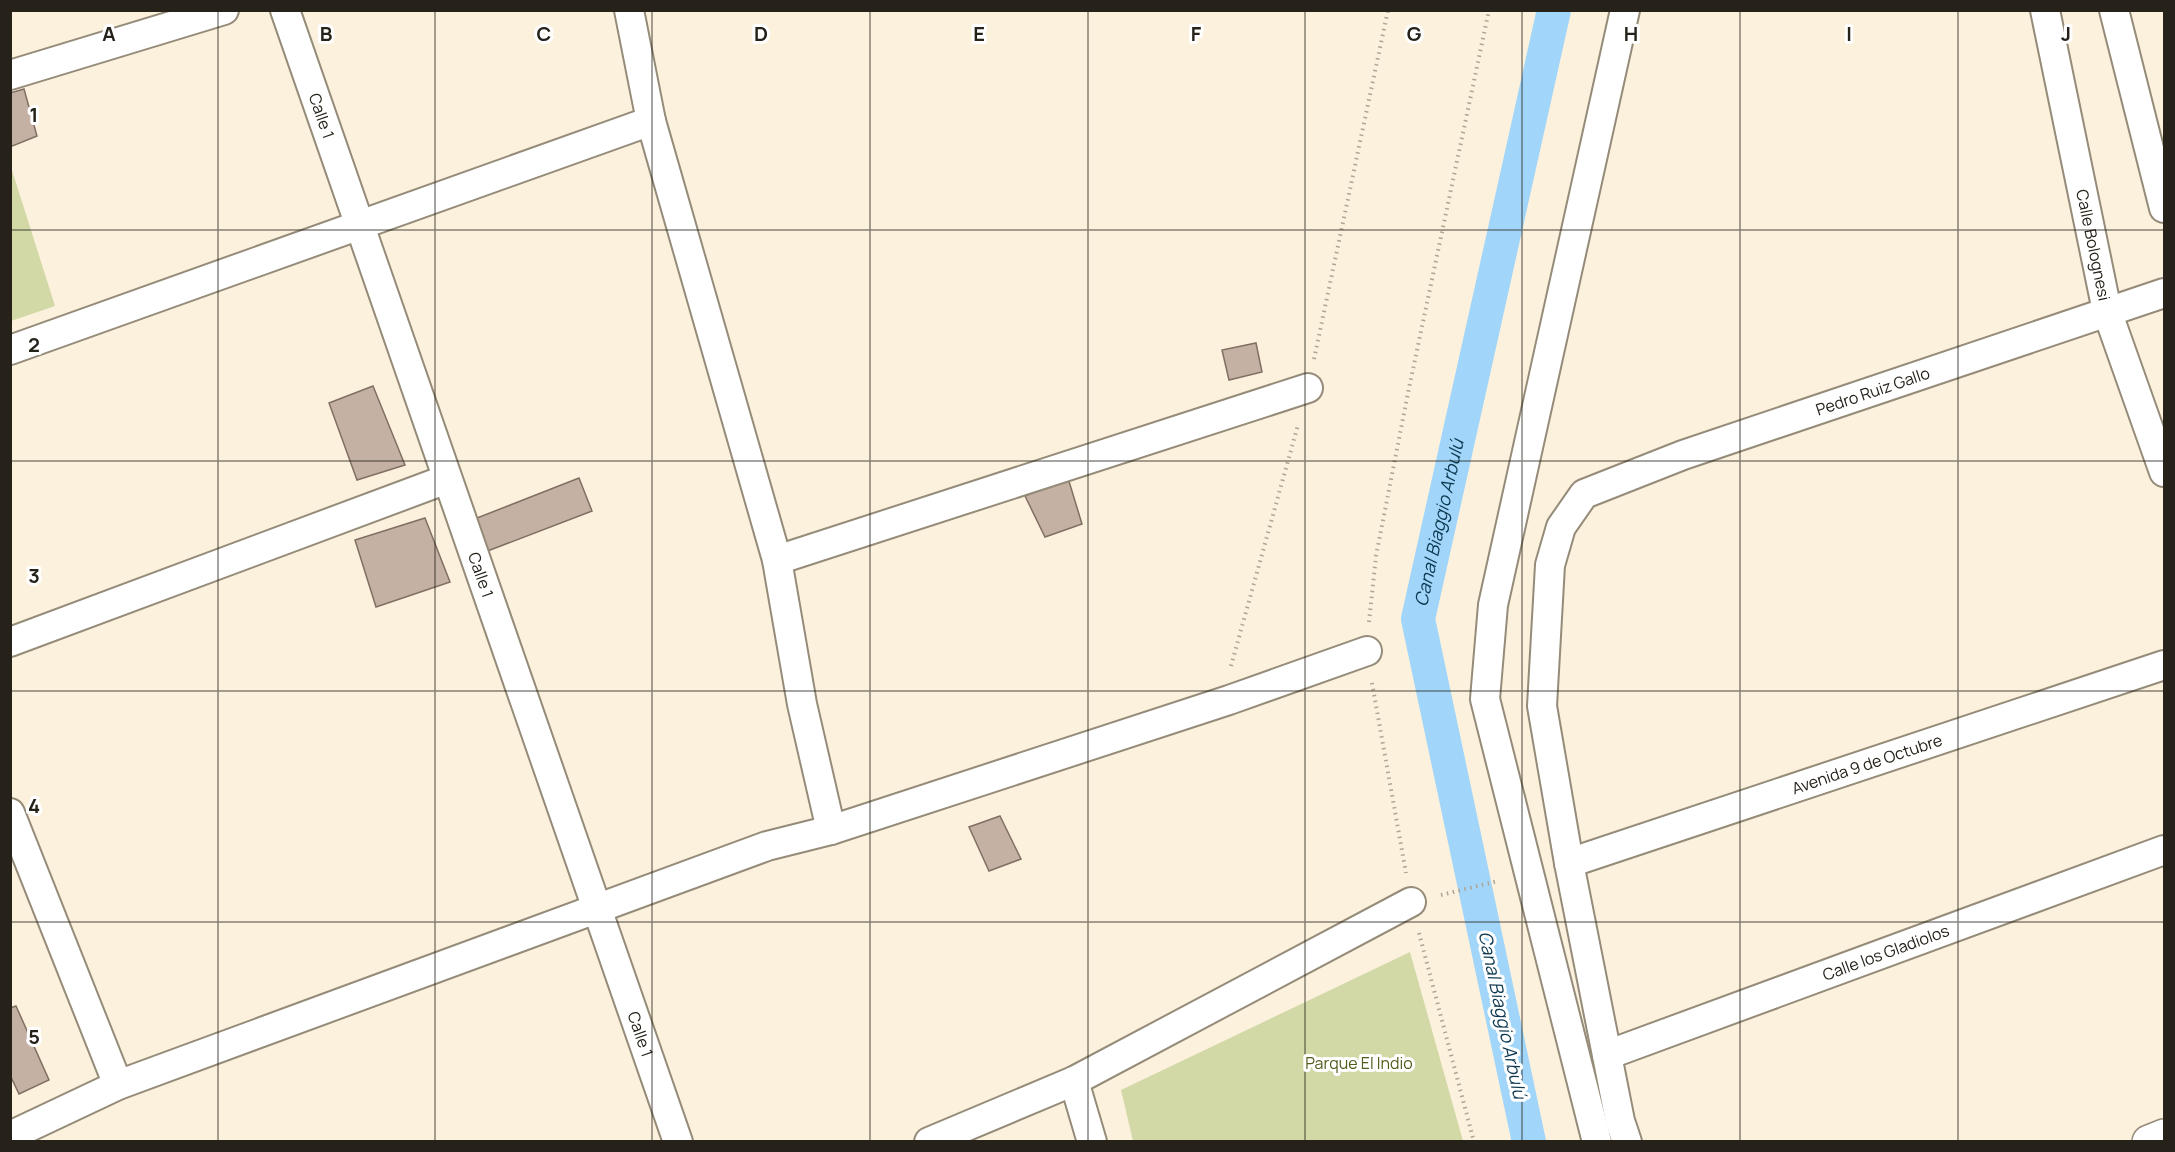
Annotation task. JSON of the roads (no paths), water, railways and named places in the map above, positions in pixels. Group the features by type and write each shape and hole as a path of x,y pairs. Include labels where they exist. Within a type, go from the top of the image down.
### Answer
{"street":[{"path":"10,75 224,10"},
{"name":"Calle 1","path":"285,10 678,1142"},
{"path":"629,10 651,121 777,560 802,704 831,830"},
{"path":"1597,1142 1485,699 1493,605 1625,10"},
{"name":"Calle Bolognesi","path":"2045,10 2108,311 2164,472"},
{"path":"2114,10 2164,208"},
{"path":"10,350 651,121"},
{"name":"Pedro Ruiz Gallo","path":"1569,863 1542,706 1550,565 1561,527 1584,494 1694,451 2164,293"},
{"path":"777,560 1308,388"},
{"path":"10,642 447,479"},
{"path":"10,1136 118,1085 766,846 831,830 1229,700 1367,651"},
{"name":"Avenida 9 de Octubre","path":"1569,863 2164,665"},
{"path":"10,813 118,1085"},
{"name":"Calle los Gladiolos","path":"1607,1055 2164,850"},
{"path":"1569,863 1620,1121 1628,1142"},
{"path":"929,1142 1074,1081 1422,899"},
{"path":"1074,1081 1092,1142"},
{"path":"2149,1142 2164,1136"}],"waterway":[{"name":"Canal Biaggio Arbulú","path":"1529,1142 1418,619 1554,10"}],"park label":[{"name":"Parque El Indio","path":"1359,1063"}]}
